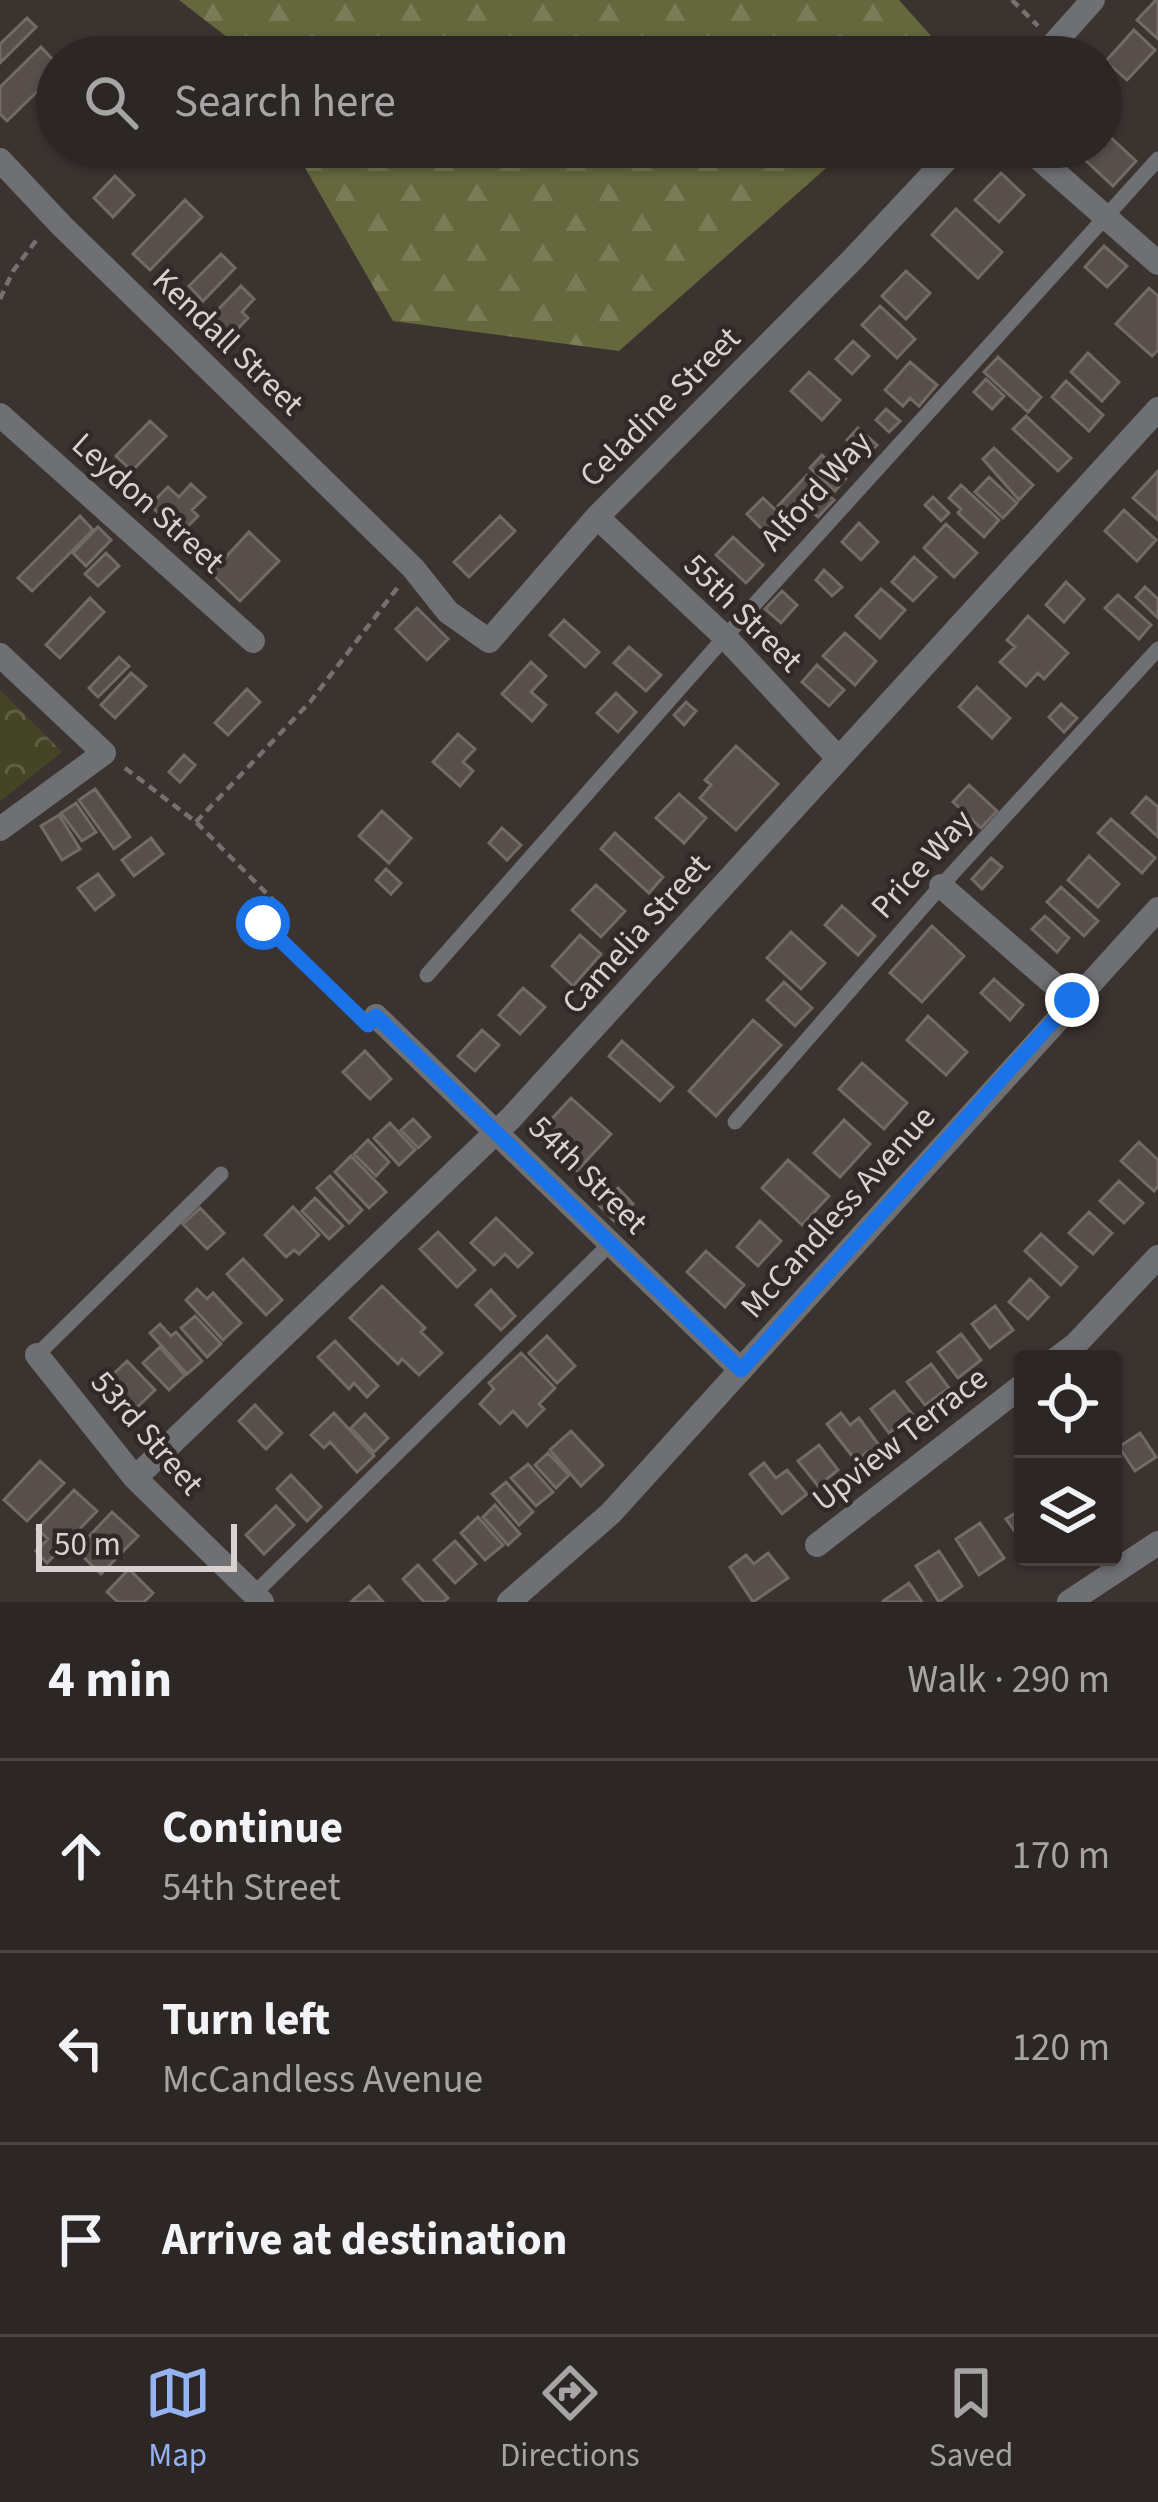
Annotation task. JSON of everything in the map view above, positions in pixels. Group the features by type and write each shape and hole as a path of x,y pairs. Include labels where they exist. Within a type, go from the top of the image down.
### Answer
{"street":[{"path":"1061,36 1093,0"},
{"name":"Kendall Street","path":"0,160 412,568"},
{"name":"Celadine Street","path":"412,568 448,612 489,641 597,517 938,168"},
{"path":"1051,168 1158,263"},
{"name":"Camelia Street","path":"135,1478 499,1131 1158,409"},
{"name":"Leydon Street","path":"0,415 253,641"},
{"name":"55th Street","path":"597,517 724,637 838,758"},
{"path":"0,655 104,753 0,829"},
{"path":"941,886 1072,1000"},
{"name":"McCandless Avenue","path":"509,1602 611,1513 1158,909"},
{"name":"54th Street","path":"376,1016 741,1370"},
{"path":"1068,1350 1158,1257"},
{"name":"53rd Street","path":"38,1355 135,1478 258,1598"},
{"name":"Upview Terrace","path":"817,1545 1014,1392"},
{"path":"1069,1602 1158,1543"}],"lane":[{"name":"Alford Way","path":"427,975 724,637 1158,159"},
{"name":"Price Way","path":"735,1122 941,886 1158,649"},
{"path":"38,1355 221,1174"},
{"path":"258,1598 609,1245"}],"path":[{"path":"1012,0 1039,36"},
{"path":"0,298 13,271 40,236"},
{"path":"196,822 310,702 412,568"},
{"path":"104,753 196,822 280,908 263,923 368,1025 376,1016"}],"green space":[{"path":"179,0 899,0 931,36 226,36"},
{"path":"305,168 826,168 619,351 393,321"},
{"path":"0,690 62,752 0,801"}],"building":[{"path":"1158,0 1158,39 1137,20"},
{"path":"27,18 36,27 0,63 0,44"},
{"path":"1134,30 1155,50 1127,80 1122,75 1122,43"},
{"path":"36,52 36,93 7,121 0,114 0,87"},
{"path":"1122,148 1136,161 1113,186 1094,168 1122,168"},
{"path":"1001,173 1024,195 999,222 975,200"},
{"path":"115,176 134,195 113,217 94,198"},
{"path":"185,200 202,217 150,270 133,254"},
{"path":"956,209 1002,252 978,278 932,235"},
{"path":"1104,246 1127,266 1107,287 1085,267"},
{"path":"221,254 235,268 203,301 189,286"},
{"path":"906,271 930,293 906,319 882,296"},
{"path":"241,286 254,299 242,312 248,318 231,336 211,317"},
{"path":"1149,288 1158,296 1158,350 1152,356 1116,324"},
{"path":"880,306 915,339 897,358 862,325"},
{"path":"853,341 869,356 852,374 836,359"},
{"path":"1088,353 1119,382 1102,401 1071,372"},
{"path":"998,357 1041,397 1028,412 984,372"},
{"path":"910,362 937,385 919,406 910,398 903,406 885,390"},
{"path":"809,372 840,400 822,420 791,391"},
{"path":"986,379 1004,396 992,409 974,392"},
{"path":"1066,381 1103,415 1089,431 1052,397"},
{"path":"886,409 900,421 889,432 876,420"},
{"path":"1026,416 1071,458 1058,471 1013,429"},
{"path":"150,421 166,436 132,471 116,456"},
{"path":"858,428 877,445 866,457 847,440"},
{"path":"994,448 1033,485 1019,500 983,459"},
{"path":"822,455 846,478 835,491 810,468"},
{"path":"1158,471 1158,520 1133,498"},
{"path":"807,475 834,500 818,517 811,511 799,525 778,506"},
{"path":"989,477 1017,503 1003,518 975,492"},
{"path":"191,484 205,497 192,510 198,516 180,534 150,505 168,487 179,497"},
{"path":"961,485 999,520 984,537 949,498"},
{"path":"933,497 949,513 941,521 925,505"},
{"path":"763,498 789,523 773,540 747,514"},
{"path":"1124,510 1156,540 1137,561 1105,531"},
{"path":"80,516 93,530 32,591 18,578"},
{"path":"500,516 515,531 469,577 454,562"},
{"path":"859,523 878,542 861,560 842,542"},
{"path":"946,524 977,553 954,577 924,548"},
{"path":"98,527 111,540 86,566 73,553"},
{"path":"249,532 279,561 240,601 211,573"},
{"path":"733,537 763,565 746,583 716,555"},
{"path":"106,553 119,566 98,586 85,574"},
{"path":"914,557 936,577 913,601 892,582"},
{"path":"824,570 842,587 832,596 816,580"},
{"path":"1066,582 1084,599 1064,622 1046,605"},
{"path":"1145,587 1158,599 1158,618 1136,597"},
{"path":"881,589 905,610 880,638 856,616"},
{"path":"782,591 797,605 781,623 765,609"},
{"path":"1118,595 1151,625 1139,639 1105,608"},
{"path":"90,598 104,612 60,658 46,645"},
{"path":"417,608 448,639 427,660 396,629"},
{"path":"1028,616 1068,653 1044,679 1038,673 1026,686 1000,662 1015,647 1007,640"},
{"path":"564,620 599,652 585,667 550,635"},
{"path":"845,633 876,661 855,685 823,656"},
{"path":"629,647 661,675 646,691 614,663"},
{"path":"119,657 129,666 98,697 89,688"},
{"path":"531,662 546,676 531,692 546,705 532,721 502,694"},
{"path":"817,665 844,690 829,706 802,682"},
{"path":"131,673 146,686 115,718 101,705"},
{"path":"977,687 1010,718 992,738 959,707"},
{"path":"247,689 260,702 228,735 215,723"},
{"path":"616,693 636,712 618,732 597,713"},
{"path":"686,702 696,711 684,725 674,715"},
{"path":"1061,704 1077,718 1064,732 1049,717"},
{"path":"458,734 475,749 463,762 473,771 460,786 433,762"},
{"path":"736,746 778,784 736,830 700,798 711,785 705,780"},
{"path":"184,755 195,765 180,782 169,772"},
{"path":"969,785 997,811 981,828 953,802"},
{"path":"95,789 130,837 114,849 79,800"},
{"path":"679,794 706,818 684,843 656,818"},
{"path":"1146,797 1158,807 1158,837 1132,813"},
{"path":"76,803 96,832 82,841 61,813"},
{"path":"382,811 411,838 389,863 359,836"},
{"path":"59,815 80,849 62,860 41,826"},
{"path":"1111,819 1155,858 1142,873 1098,833"},
{"path":"502,828 521,845 507,860 489,843"},
{"path":"615,833 663,877 649,893 601,849"},
{"path":"151,838 163,854 134,876 122,860"},
{"path":"1089,856 1119,884 1098,907 1068,880"},
{"path":"991,858 1002,867 982,889 972,879"},
{"path":"386,869 401,883 391,894 376,880"},
{"path":"98,874 114,895 95,910 78,888"},
{"path":"596,885 625,911 601,937 572,910"},
{"path":"1061,887 1098,921 1084,936 1047,902"},
{"path":"842,906 875,936 858,955 825,925"},
{"path":"1045,916 1069,938 1057,952 1032,929"},
{"path":"932,926 964,956 922,1002 890,973"},
{"path":"791,932 825,963 801,989 767,958"},
{"path":"580,935 601,954 573,986 552,966"},
{"path":"994,979 1023,1005 1010,1020 981,993"},
{"path":"784,982 812,1008 795,1026 767,1000"},
{"path":"523,988 545,1007 520,1034 499,1015"},
{"path":"928,1016 967,1052 946,1075 907,1040"},
{"path":"753,1020 781,1045 716,1116 689,1091"},
{"path":"482,1030 499,1045 475,1071 458,1056"},
{"path":"622,1041 673,1087 660,1101 609,1056"},
{"path":"365,1051 391,1079 370,1099 343,1072"},
{"path":"862,1063 907,1103 884,1129 839,1089"},
{"path":"571,1098 611,1134 577,1171 537,1135"},
{"path":"413,1119 430,1137 418,1148 401,1130"},
{"path":"844,1120 870,1144 840,1177 814,1153"},
{"path":"390,1123 415,1150 399,1165 374,1138"},
{"path":"368,1140 389,1162 376,1176 354,1154"},
{"path":"1139,1142 1158,1160 1154,1191 1121,1161"},
{"path":"351,1156 386,1192 369,1208 335,1172"},
{"path":"788,1160 829,1196 802,1225 762,1188"},
{"path":"330,1176 362,1210 349,1223 317,1188"},
{"path":"1119,1181 1143,1203 1124,1223 1100,1201"},
{"path":"618,1188 633,1204 614,1221 599,1205"},
{"path":"315,1198 343,1226 329,1239 302,1211"},
{"path":"293,1207 319,1235 299,1254 294,1250 286,1257 265,1235"},
{"path":"200,1208 224,1233 207,1249 183,1224"},
{"path":"1089,1212 1112,1233 1093,1254 1069,1233"},
{"path":"496,1218 532,1253 518,1267 505,1254 494,1265 471,1243"},
{"path":"760,1221 781,1241 758,1266 737,1247"},
{"path":"438,1232 475,1270 457,1287 420,1249"},
{"path":"1041,1234 1077,1267 1061,1285 1025,1251"},
{"path":"706,1251 744,1285 725,1307 687,1272"},
{"path":"243,1259 282,1300 266,1315 227,1274"},
{"path":"1030,1279 1048,1297 1028,1319 1009,1302"},
{"path":"382,1286 425,1328 421,1332 442,1353 419,1375 402,1359 398,1364 350,1318"},
{"path":"197,1289 207,1299 213,1293 241,1323 223,1340 186,1300"},
{"path":"491,1290 515,1316 501,1330 476,1305"},
{"path":"995,1306 1013,1330 990,1348 972,1324"},
{"path":"195,1316 221,1344 207,1357 181,1328"},
{"path":"160,1324 171,1336 176,1332 202,1361 187,1374 150,1333"},
{"path":"961,1334 981,1360 958,1378 938,1352"},
{"path":"547,1336 575,1366 557,1383 529,1353"},
{"path":"335,1341 378,1386 367,1397 354,1383 349,1389 318,1357"},
{"path":"160,1347 185,1375 169,1390 143,1363"},
{"path":"521,1353 555,1388 539,1404 544,1409 527,1426 513,1411 500,1424 480,1404 494,1389 489,1383"},
{"path":"127,1361 155,1390 127,1417 99,1388"},
{"path":"931,1364 949,1388 925,1405 907,1382"},
{"path":"894,1391 913,1415 889,1433 871,1409"},
{"path":"255,1405 282,1433 266,1449 239,1421"},
{"path":"334,1413 374,1456 357,1472 330,1442 324,1448 311,1435"},
{"path":"841,1413 850,1425 859,1418 884,1452 874,1460 867,1452 856,1461 827,1424"},
{"path":"365,1414 388,1438 374,1452 351,1428"},
{"path":"571,1431 603,1465 581,1486 550,1450"},
{"path":"1140,1433 1156,1457 1135,1471 1122,1445"},
{"path":"819,1445 838,1470 818,1486 798,1461"},
{"path":"548,1453 569,1475 556,1488 535,1465"},
{"path":"40,1461 64,1483 27,1521 4,1500"},
{"path":"764,1463 776,1478 787,1470 807,1494 782,1514 750,1474"},
{"path":"528,1464 553,1492 536,1506 511,1478"},
{"path":"291,1475 321,1507 307,1521 277,1489"},
{"path":"506,1482 533,1512 519,1525 492,1494"},
{"path":"74,1490 97,1511 47,1563 36,1551 48,1539 37,1529"},
{"path":"495,1505 520,1534 508,1545 483,1517"},
{"path":"276,1506 294,1525 264,1554 246,1535"},
{"path":"112,1512 138,1536 101,1574 76,1550"},
{"path":"478,1517 503,1545 485,1560 461,1533"},
{"path":"980,1523 1004,1558 979,1575 956,1539"},
{"path":"455,1541 476,1564 455,1583 434,1560"},
{"path":"939,1551 962,1586 939,1602 916,1566"},
{"path":"768,1553 788,1578 753,1602 730,1567 746,1555 754,1564"},
{"path":"418,1565 448,1598 443,1602 424,1602 403,1579"},
{"path":"129,1569 153,1593 144,1602 118,1602 107,1592"},
{"path":"909,1583 922,1602 883,1602 883,1601"},
{"path":"369,1586 383,1602 351,1602 354,1599"}],"route":[{"path":"263,923 368,1025 376,1016 499,1131 609,1245 741,1370 1072,1000"}]}
